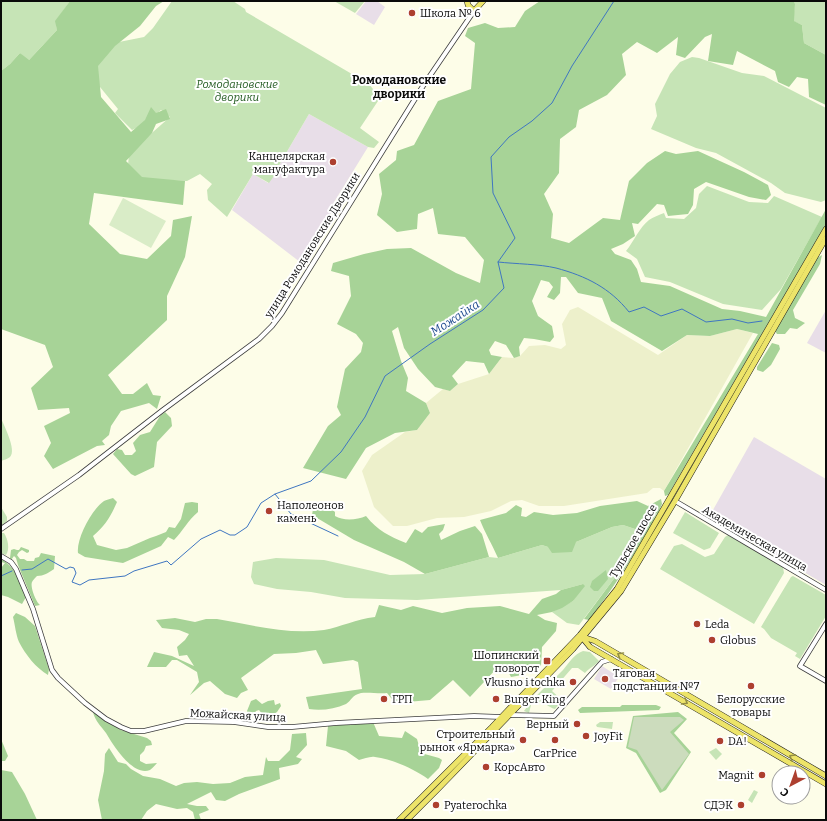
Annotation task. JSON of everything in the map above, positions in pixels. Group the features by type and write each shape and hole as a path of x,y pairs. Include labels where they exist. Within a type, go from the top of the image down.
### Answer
{"main road":[{"path":"467,1 468,5 474,11 483,1"},
{"name":"Тульское шоссе","path":"407,820 573,649 612,595 629,569 826,229"},
{"name":"Тульское шоссе","path":"399,820 592,627 621,591 675,501 826,238"},
{"path":"592,627 591,632 594,641"},
{"path":"582,636 607,648 826,776"},
{"path":"582,636 590,647"},
{"path":"573,649 581,645 590,647 826,784"},
{"path":"603,654 607,648"}],"street":[{"name":"улица Ромодановские Дворики","path":"1,529 95,463 268,331 282,312 430,77 474,11"},
{"name":"Академическая улица","path":"675,501 826,590"},
{"name":"Можайская улица","path":"1,556 13,564 16,569 33,609 52,670 58,678 85,704 106,719 132,731 144,731 186,721 234,722 268,727 292,727 336,722 487,716 501,717"},
{"path":"826,624 800,666 826,681"},
{"path":"510,715 554,716 602,662 611,659"},
{"path":"519,705 520,711 524,715"},
{"path":"487,716 492,720 492,727"}],"shaded area":[{"path":"366,1 377,1 385,7 374,25 356,14"},
{"path":"309,114 368,147 331,207 331,213 300,262 232,210 253,174 268,183 276,173 275,172"},
{"path":"826,310 826,353 807,343"},
{"path":"754,437 826,479 826,585 709,517"},
{"path":"602,666 619,677 611,689 594,679"}],"green space":[{"path":"1,1 70,1 56,21 57,30 28,61 20,53 1,71"},
{"path":"70,1 164,1 156,6 140,26 115,46 98,66 101,97 131,132 145,120 151,107 156,113 166,109 170,119 156,124 152,133 126,161 142,177 185,181 183,205 94,193 89,224 120,254 147,259 171,236 173,220 192,216 185,257 167,296 167,320 108,375 122,394 133,394 147,383 153,395 161,396 157,409 149,403 121,411 111,426 109,435 102,441 105,445 97,446 53,469 44,456 51,443 44,426 70,413 69,408 38,410 31,388 53,367 45,345 1,329 1,71 20,53 29,60 57,30 55,21"},
{"name":"Ромодановские дворики","path":"172,1 233,1 245,9 246,12 369,84 380,98 360,128 379,142 374,148 368,147 309,114 269,183 253,174 227,217 208,200 207,190 212,184 200,174 187,181 143,180 128,166 129,153 170,117 161,110 144,124 132,130 115,113 118,109 100,87 93,70 114,43 144,37 153,28"},
{"path":"334,1 365,1 355,13"},
{"path":"540,1 794,1 794,21 802,25 804,43 826,55 826,105 809,97 808,79 797,77 789,87 778,82 775,71 737,51 733,65 708,61 712,34 705,37 685,58 676,55 678,37 657,53 637,42 622,54 626,75 607,95 579,110 576,127 560,139 559,173 544,194 553,214 551,238 569,243 603,218 620,220 629,181 647,163 665,151 676,154 698,151 744,172 768,185 771,195 766,200 749,197 706,182 694,189 693,205 688,214 668,216 664,205 657,204 638,224 632,223 635,236 623,244 611,249 615,254 631,260 637,269 641,282 670,286 722,309 740,311 766,317 826,209 826,224 668,495 665,496 664,491 758,334 737,329 710,336 687,335 662,351 611,321 602,298 578,293 566,277 561,277 560,293 554,300 547,297 553,287 549,282 541,280 532,301 538,316 552,326 554,337 550,342 524,338 519,347 520,356 514,358 506,345 495,341 489,350 491,355 502,357 489,374 484,363 466,361 452,376 458,384 450,391 435,387 418,369 404,348 398,327 392,331 408,378 406,391 426,403 430,413 417,430 395,433 366,448 346,479 303,468 328,426 341,415 337,407 345,369 361,352 363,343 356,334 337,324 351,296 349,276 331,271 333,263 387,249 411,248 456,273 480,283 484,260 465,237 438,234 433,208 418,214 417,229 397,232 377,215 382,194 379,174 396,160 397,151 414,145 438,101 471,89 475,43 465,36 468,28 485,23 498,28 515,27 525,11"},
{"path":"794,1 826,1 826,55 804,43 802,25 793,21"},
{"path":"692,57 742,73 764,76 826,108 826,200 821,202 785,193 771,183 716,153 696,148 651,129 657,116 655,104 670,74 680,62"},
{"path":"707,186 749,202 768,203 774,196 822,217 781,289 762,310 723,304 670,282 645,277 637,259 626,251 642,227 652,218 664,213 666,218 684,219 696,208 699,194"},
{"path":"123,198 166,221 151,248 109,225"},
{"path":"822,255 820,264 793,310 795,318 805,323 797,329 790,328 785,334 777,334 775,331 817,258"},
{"path":"578,307 658,355 687,335 710,336 737,329 753,333 664,491 660,488 653,488 647,493 564,506 539,506 522,500 511,501 491,511 464,517 437,518 407,526 393,526 374,507 362,471 372,455 405,432 417,430 430,413 426,403 443,389 450,391 458,384 489,374 502,357 513,358 520,356 529,346 545,345 561,349 566,345 562,324 570,310"},
{"path":"772,343 779,345 780,349 771,365 763,372 757,370 757,367"},
{"path":"165,412 171,418 172,426 157,442 154,467 135,476 131,474 113,454 117,449 122,450 125,455 132,455 136,451 133,443 140,435 150,432 160,416"},
{"path":"1,418 11,444 12,454 7,459 1,461"},
{"path":"113,498 117,502 112,512 104,525 93,536 97,545 116,550 127,548 166,532 169,527 175,528 181,519 185,503 198,503 198,512 191,518 174,540 168,537 161,546 123,563 85,557 78,553 82,533 90,517 99,505 104,501"},
{"path":"661,499 662,504 658,513 648,515 638,530 623,525 612,527 576,542 572,552 552,553 548,547 542,545 498,558 480,520 506,513 516,505 522,508 521,516 526,517 534,512 553,515 577,513 600,506 637,501 648,506"},
{"path":"324,503 335,512 335,516 338,518 350,519 366,516 375,526 394,538 406,543 415,529 422,533 428,527 445,524 443,530 439,534 441,540 475,526 482,534 489,557 425,574 404,562 354,540 312,515 313,509"},
{"path":"1,507 7,517 7,521 1,526"},
{"path":"685,512 719,533 710,548 704,550 673,533"},
{"path":"658,513 655,518 650,519 616,576 579,625 567,623 552,612 573,601 583,584 561,590 417,600 345,598 311,592 277,589 254,584 251,577 253,562 276,558 324,560 390,575 425,574 489,557 498,558 542,545 548,547 576,542 612,527 623,525 638,530 648,515"},
{"path":"655,518 616,583 589,620 584,619 616,576 650,519"},
{"path":"1,533 4,533 7,538 8,550 6,555 1,553"},
{"path":"728,535 783,567 784,573 754,624 660,569 674,546 682,544 705,557 714,554 725,537"},
{"path":"21,547 29,550 29,552 27,553 22,550 17,555 20,559 27,561 34,561 35,558 39,557 41,553 55,556 54,569 44,575 37,576 32,582 34,594 40,605 35,606 16,558 14,556 11,560 10,558 11,550 19,550"},
{"path":"1,559 10,566 19,580 26,597 22,604 1,595 1,568 5,563 1,562"},
{"path":"606,570 608,579 598,591 594,591 590,587 592,581"},
{"path":"793,576 826,595 826,616 800,659 795,656 797,653 771,638 761,627"},
{"path":"583,584 585,586 573,601 552,612 537,615 545,620 557,623 556,631 542,647 541,666 522,675 511,677 504,664 497,668 470,697 453,680 430,700 395,703 387,693 361,693 356,695 346,704 337,707 323,710 309,709 306,697 362,689 358,662 353,660 323,664 316,650 274,654 241,678 248,690 241,693 237,698 225,694 210,681 204,683 190,695 199,682 197,672 177,660 172,660 166,667 147,667 154,652 172,656 194,666 187,655 179,656 177,647 189,634 179,630 162,628 156,620 175,618 195,622 206,619 217,619 270,629 311,631 330,629 361,619 375,617 379,605 401,610 413,606 442,613 467,608 500,606 529,614 542,599 556,594 561,590"},
{"path":"16,613 25,617 35,626 49,669 48,675 39,669 31,660 19,642 13,617"},
{"path":"583,651 590,652 599,661 585,673 578,668 572,668 552,691 562,700 555,709 544,703 538,702 531,705 529,713 524,711 537,695 563,670 574,656"},
{"path":"256,699 262,704 274,700 275,705 280,703 281,706 277,712 269,717 263,715 259,710 253,715 249,715 247,711 251,701"},
{"path":"622,705 656,705 661,707 659,710 580,713 578,710 582,707 620,707"},
{"path":"93,712 121,730 147,738 151,741 152,745 146,746 140,755 140,761 146,764 157,763 150,770 144,771 130,765 113,745 97,721"},
{"path":"678,712 687,719 674,733 691,752 666,790 660,793 636,753 626,748 633,716"},
{"path":"634,717 680,717 684,720 670,732 689,754 662,790 637,750 628,747"},
{"path":"373,722 379,736 402,738 405,731 417,739 421,753 442,760 439,768 428,779 410,768 396,762 373,757 359,760 346,751 326,746 328,726"},
{"path":"600,722 613,722 612,729 597,727 596,725"},
{"path":"306,733 307,745 296,757 302,759 298,764 279,768 280,779 239,794 225,801 216,800 211,792 187,804 206,806 209,810 199,814 201,820 195,820 193,812 187,808 177,809 156,804 147,811 141,820 102,820 98,800 104,771 105,754 109,748 118,762 126,764 131,769 143,776 160,779 176,786 184,783 197,782 213,784 230,783 245,777 263,775 266,757 268,761 279,761 290,750 292,734"},
{"path":"1,739 8,756 5,761 1,761"},
{"path":"716,748 722,754 716,760 709,752"},
{"path":"1,770 12,772 25,794 37,820 1,820"},
{"path":"754,790 758,792 752,803 748,800"}],"waterway":[{"name":"Можайка","path":"275,494 311,481 341,452 365,417 385,376 430,344 483,310 504,288 498,262 515,238 493,193 491,157 509,137 532,121 552,103 572,66 614,1"},
{"path":"498,262 535,265 567,271 597,284 614,296 629,312 644,307 661,316 682,309 706,322 732,319 748,323 762,321"},
{"path":"22,570 32,569 48,559 66,569 70,567 74,568 76,573 72,582 80,585 89,580 125,576 134,571 167,561 171,565 201,539 220,530 230,535 235,535 247,527 261,503 275,494 291,514 338,536"},
{"path":"1,576 12,571"}],"place":[{"name":"Школа № 6","path":"412,13"},
{"name":"Канцелярская мануфактура","path":"333,162"},
{"name":"Наполеонов камень","path":"269,511"},
{"name":"Leda","path":"697,624"},
{"name":"Globus","path":"712,640"},
{"name":"Шопинский поворот","path":"547,661"},
{"name":"Тяговая подстанция №7","path":"605,679"},
{"name":"Vkusno i tochka","path":"573,682"},
{"name":"Белорусские товары","path":"751,686"},
{"name":"ГРП","path":"384,699"},
{"name":"Burger King","path":"496,699"},
{"name":"Верный","path":"577,724"},
{"name":"JoyFit","path":"586,736"},
{"name":"Строительный рынок «Ярмарка»","path":"523,740"},
{"name":"CarPrice","path":"555,740"},
{"name":"DA!","path":"720,741"},
{"name":"КорсАвто","path":"486,767"},
{"name":"Magnit","path":"762,775"},
{"name":"Pyaterochka","path":"436,805"},
{"name":"СДЭК","path":"741,805"}],"district":[{"name":"Ромодановские дворики","path":"399,87"}]}
